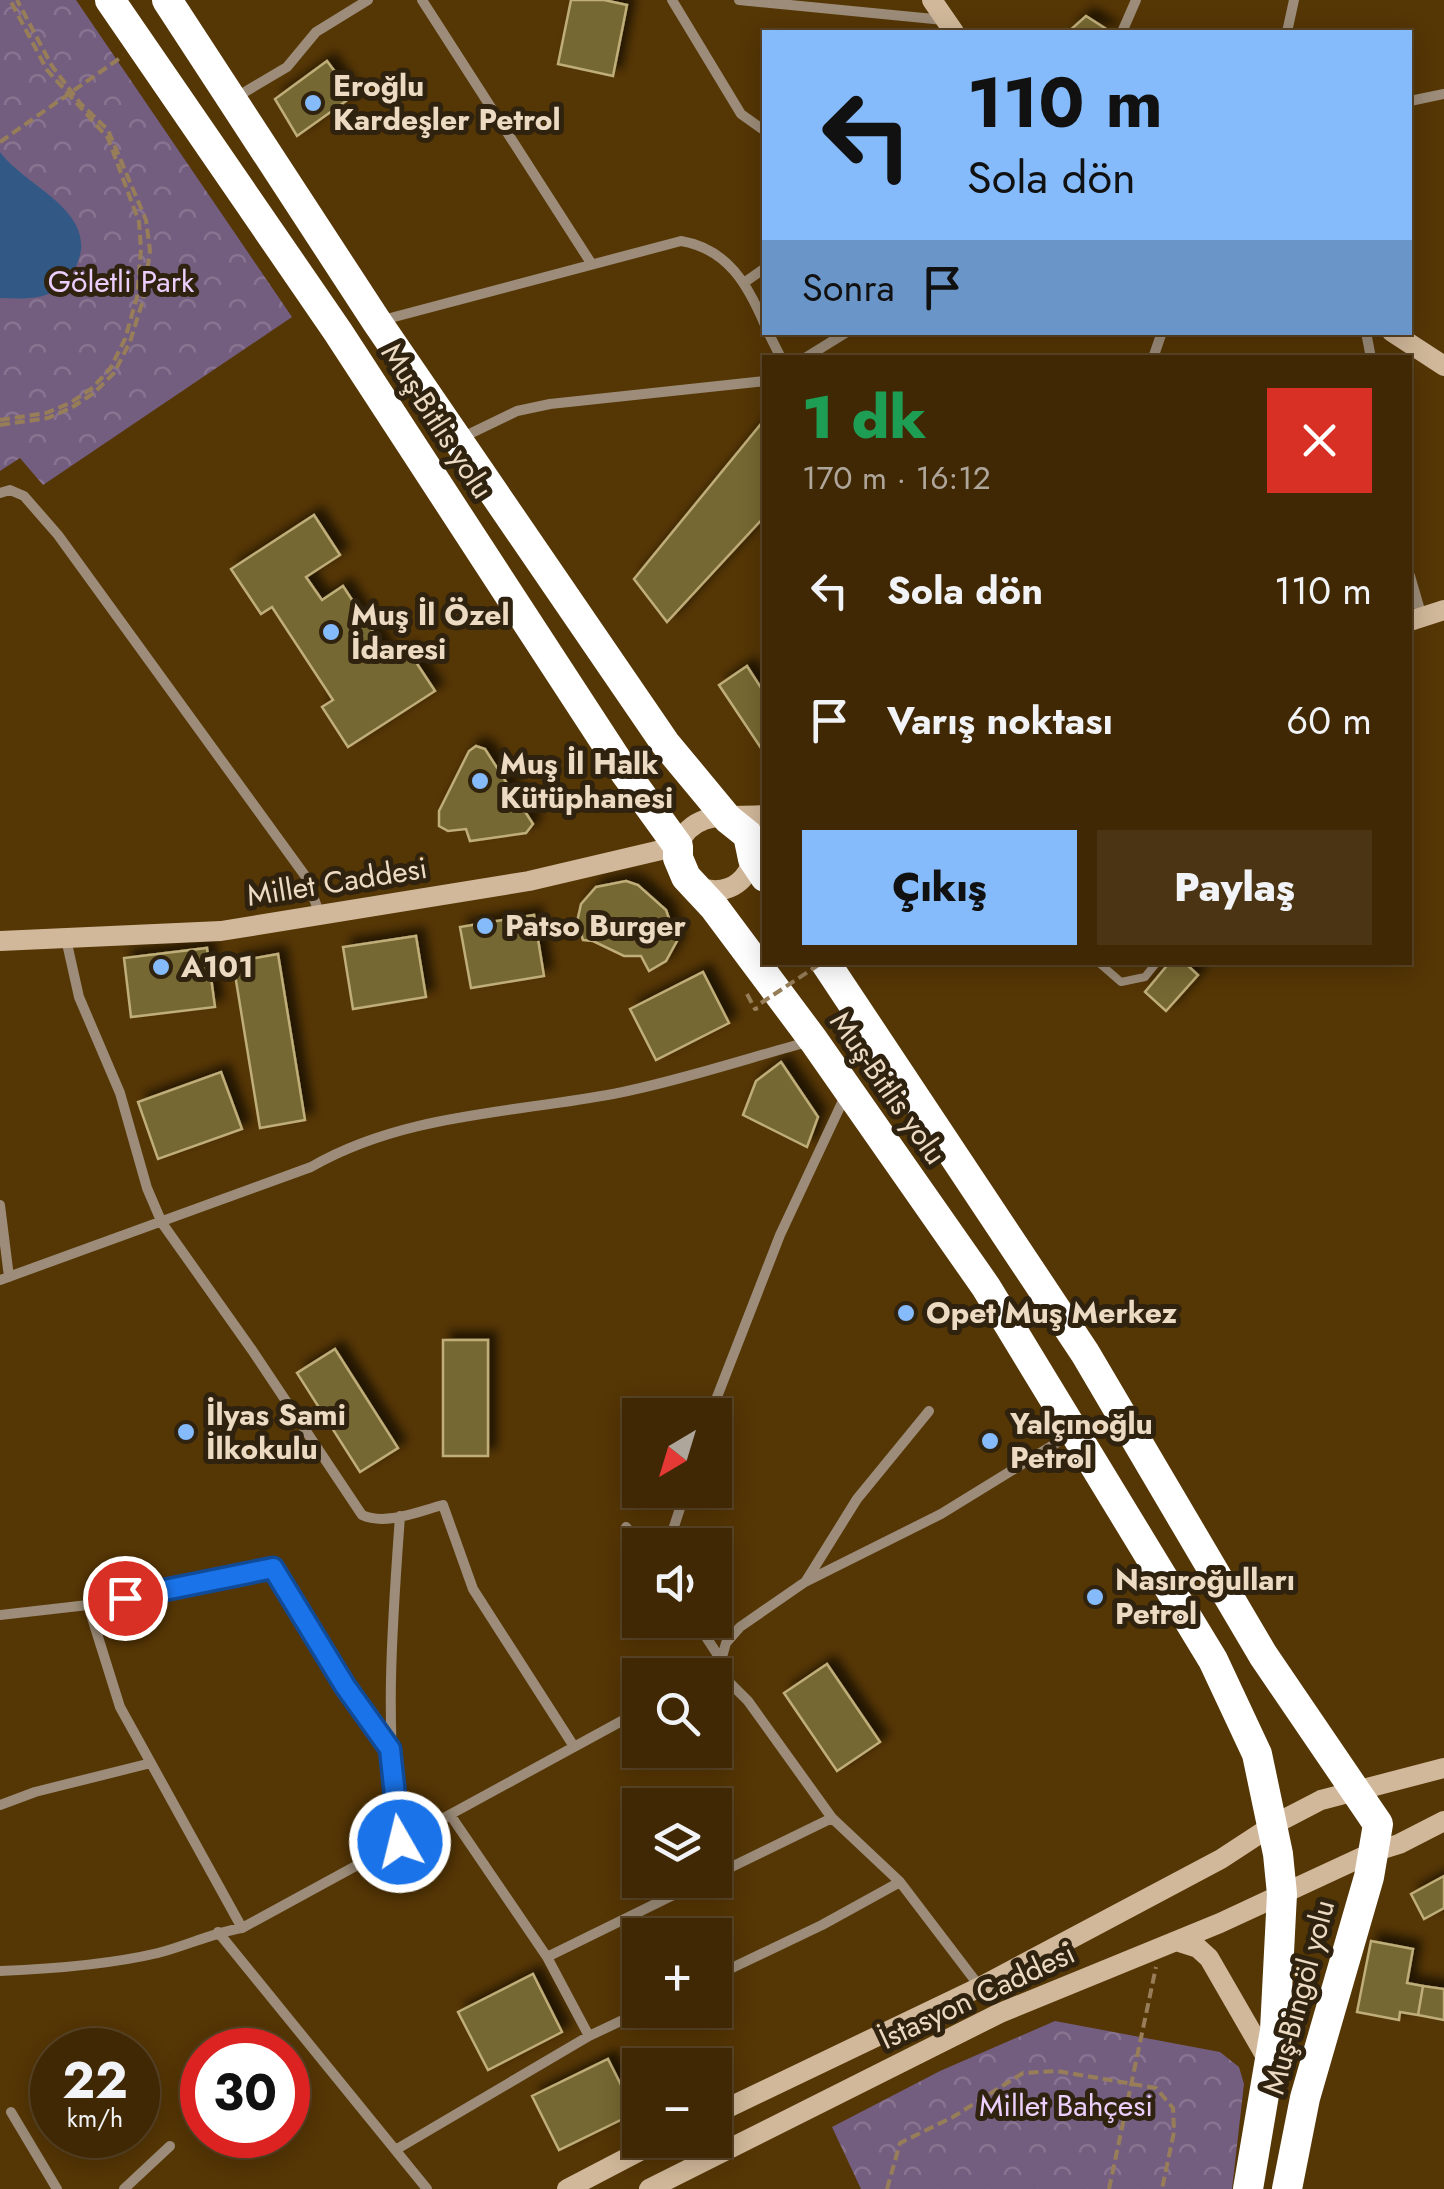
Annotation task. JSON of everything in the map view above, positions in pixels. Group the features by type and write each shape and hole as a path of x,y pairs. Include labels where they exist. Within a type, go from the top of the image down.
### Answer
{"highway":[{"name":"Muş-Bitlis yolu","path":"110,0 338,332 626,774 678,846 681,870 700,888 814,1040 986,1287 1213,1660 1258,1754 1276,1839"},
{"name":"Muş-Bitlis yolu","path":"166,0 377,322 665,743 728,819 748,834 761,863"},
{"name":"Muş-Bitlis yolu","path":"826,965 1085,1354 1263,1654 1357,1790 1376,1838"},
{"name":"Muş-Bingöl yolu","path":"1288,2189 1306,2098 1376,1838"},
{"name":"Muş-Bingöl yolu","path":"1248,2189 1274,2030 1282,1894 1276,1839"}],"main road":[{"path":"932,0 950,26"},
{"path":"1397,335 1443,361"},
{"path":"1416,619 1444,610"},
{"path":"678,846 698,820 762,816"},
{"name":"Millet Caddesi","path":"0,941 221,931 529,881 678,846"},
{"path":"700,888 712,892 737,885 761,863"},
{"name":"İstasyon Caddesi","path":"732,2106 980,1988 1221,1860 1276,1839 1321,1800 1444,1768"},
{"name":"İstasyon Caddesi","path":"649,2189 1000,2013 1168,1945 1337,1870 1376,1838 1400,1844 1444,1821"},
{"path":"1168,1945 1198,1948 1210,1958 1269,2062"},
{"path":"567,2189 626,2158"}],"street":[{"path":"233,100 287,67 316,32 368,0"},
{"path":"422,0 591,262"},
{"path":"672,0 741,114 762,129"},
{"path":"739,0 950,26"},
{"path":"1123,30 1136,0"},
{"path":"1287,30 1294,0"},
{"path":"1412,101 1444,94"},
{"path":"377,322 681,241 698,244 732,266 745,282 762,319"},
{"path":"745,282 762,270"},
{"path":"809,355 842,335"},
{"path":"458,439 517,410 762,382"},
{"path":"0,493 10,490 24,496 58,535 306,876 320,915"},
{"path":"1412,590 1416,619"},
{"path":"66,938 79,997 120,1093 147,1188 162,1222 362,1515 376,1519 443,1505 473,1589 573,1745"},
{"path":"0,1204 5,1279 311,1167 354,1145 420,1124 616,1093 814,1040"},
{"path":"717,1398 780,1234 847,1092"},
{"path":"805,1582 857,1499 929,1411"},
{"path":"720,1658 740,1626 805,1582 941,1514 1073,1433"},
{"path":"400,1516 391,1633 390,1749 400,1842"},
{"path":"0,1615 88,1605 273,1568 345,1686 390,1749"},
{"path":"88,1605 120,1707 242,1928"},
{"path":"732,1684 832,1818 900,1882 980,1988"},
{"path":"0,1971 53,1968 158,1953 218,1932 242,1928 622,1719"},
{"path":"0,1804 151,1763"},
{"path":"451,1816 547,1957 589,2036"},
{"path":"732,1866 832,1818"},
{"path":"732,1968 822,1926 900,1882"},
{"path":"547,1957 667,1898"},
{"path":"218,1932 428,2189"},
{"path":"398,2149 622,2020"},
{"path":"10,2112 57,2189"},
{"path":"124,2189 170,2146"}],"lane":[{"path":"1100,965 1121,982 1145,976 1154,965"}],"path":[{"path":"0,422 48,418 94,393 114,373 130,342 143,300 150,251 146,220 108,130 47,70 10,0"},
{"path":"17,0 69,94"},
{"path":"0,133 2,141 117,61"},
{"path":"761,1003 819,965"},
{"path":"1109,2189 1130,2084 1168,1945"},
{"path":"887,2189 900,2143 952,2117 1023,2072 1057,2071 1156,2088 1174,2108 1174,2132 1162,2189"}],"green space":[{"name":"Göletli Park","path":"0,0 76,0 292,317 43,485 20,458 0,471"},
{"name":"Millet Bahçesi","path":"1055,2021 1220,2052 1239,2067 1244,2084 1232,2189 861,2189 832,2127 940,2071"}],"water":[{"path":"0,152 60,205 73,219 80,236 80,254 71,275 48,294 0,298"}],"building":[{"path":"571,0 627,5 613,76 558,64"},
{"path":"1086,16 1108,30 1070,30"},
{"path":"327,61 353,96 297,136 275,99"},
{"path":"762,423 762,519 667,622 634,579"},
{"name":"Muş İl Özel İdaresi","path":"314,515 340,555 306,577 322,600 343,586 392,661 408,650 435,691 348,747 322,707 333,700 272,607 261,614 231,569"},
{"path":"747,666 762,689 762,750 719,685"},
{"name":"Muş İl Halk Kütüphanesi","path":"476,746 485,749 533,824 526,833 470,841 466,829 448,831 439,826 439,811 469,751"},
{"path":"626,881 638,885 666,910 677,941 666,961 649,971 641,956 624,956 583,940 577,922 581,904 596,887"},
{"path":"534,915 544,976 471,988 460,927"},
{"path":"416,936 426,997 353,1009 343,947"},
{"path":"207,948 215,1007 131,1017 124,958"},
{"path":"278,954 305,1120 260,1128 233,962"},
{"path":"1168,965 1187,965 1198,975 1166,1011 1145,992"},
{"path":"703,972 729,1023 656,1060 630,1009"},
{"path":"781,1062 818,1117 807,1147 743,1115 756,1081"},
{"path":"221,1072 242,1129 158,1159 138,1102"},
{"path":"443,1340 488,1340 488,1456 443,1456"},
{"path":"335,1349 398,1448 360,1472 297,1373"},
{"path":"827,1664 880,1742 837,1771 784,1693"},
{"path":"1444,1876 1444,1908 1424,1919 1411,1894"},
{"path":"1371,1941 1413,1949 1407,1983 1423,1986 1418,2015 1400,2012 1399,2020 1357,2012"},
{"path":"533,1974 562,2032 488,2070 458,2012"},
{"path":"1423,1986 1444,1989 1444,2020 1418,2015"},
{"path":"608,2059 622,2087 622,2119 559,2150 532,2096"}],"place":[{"name":"Eroğlu Kardeşler Petrol","path":"313,103"},
{"name":"Muş İl Özel İdaresi","path":"331,632"},
{"name":"Muş İl Halk Kütüphanesi","path":"480,781"},
{"name":"Patso Burger","path":"485,926"},
{"name":"A101","path":"161,967"},
{"name":"Opet Muş Merkez","path":"906,1313"},
{"name":"İlyas Sami İlkokulu","path":"186,1432"},
{"name":"Yalçınoğlu Petrol","path":"990,1441"},
{"name":"Nasıroğulları Petrol","path":"1095,1597"}],"route":[{"path":"125,1598 273,1568 345,1686 390,1749 400,1842"}]}
